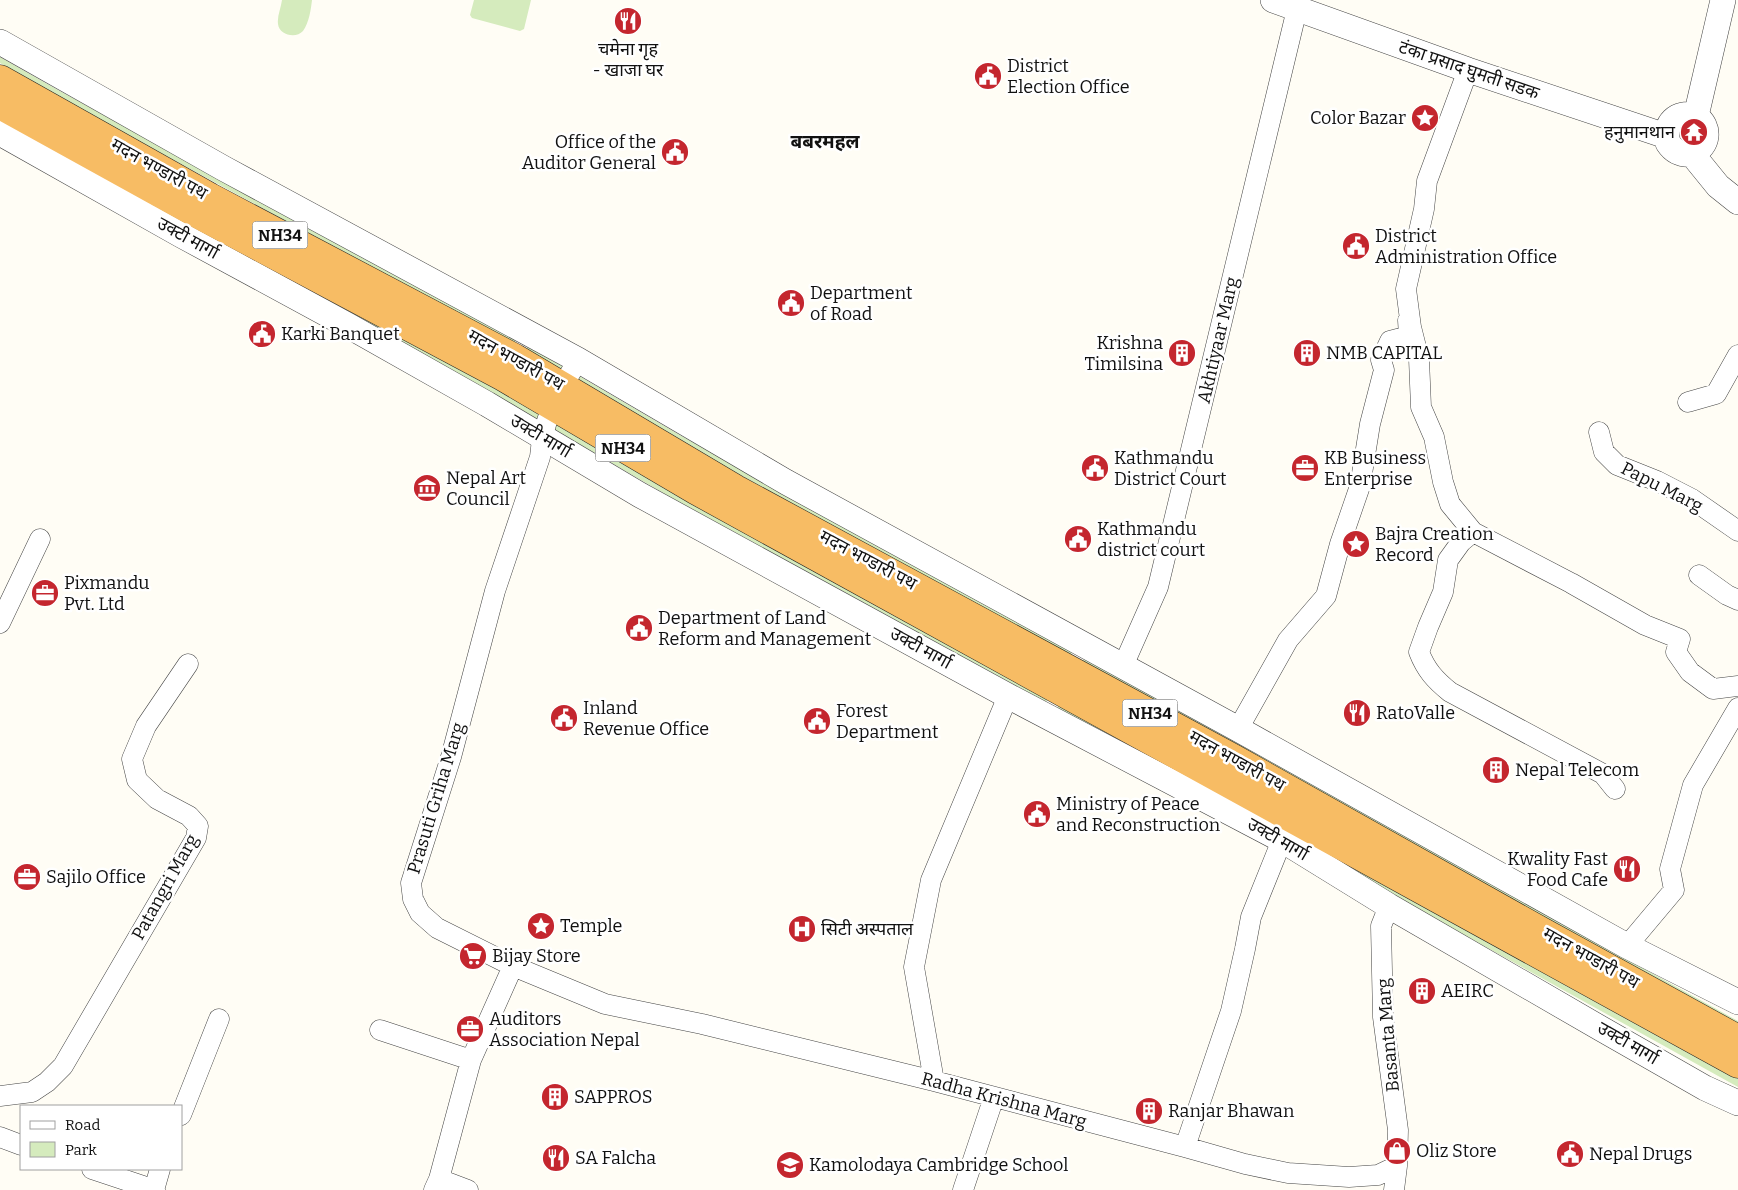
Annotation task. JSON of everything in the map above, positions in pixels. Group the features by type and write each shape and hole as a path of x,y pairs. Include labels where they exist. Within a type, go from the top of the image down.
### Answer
{"highway":[{"name":"मदन भण्डारी पथ","path":"0,79 210,198 515,358 557,396 695,490 1738,1064"},
{"name":"मदन भण्डारी पथ","path":"0,105 198,215 503,377 557,396 736,489 1233,758 1738,1039"}],"street":[{"name":"टंका प्रसाद घुमती सडक","path":"1273,0 1296,10 1468,70 1666,136"},
{"path":"1696,116 1722,0"},
{"name":"Akhtiyaar Marg","path":"1123,666 1158,587 1296,10"},
{"path":"0,42 223,168 578,360 786,482 1238,729 1627,946 1738,1002"},
{"path":"1468,70 1427,181 1424,209 1406,289 1411,327 1419,359 1421,407 1434,437 1443,482 1450,504 1473,532 1571,583 1645,625 1680,640 1676,652 1690,672 1713,689 1738,686"},
{"path":"1689,114 1696,116 1705,125 1707,132 1703,146 1692,154 1678,153 1668,143 1666,136 1670,122 1675,117 1689,114"},
{"name":"उक्टी मार्गा","path":"0,133 181,235 349,326 640,495 1008,696 1282,840 1389,906 1705,1088 1738,1103"},
{"path":"1692,154 1718,186 1738,202"},
{"path":"1238,729 1288,640 1326,596 1340,544 1360,486 1370,424 1384,370 1382,360 1390,341 1409,336 1408,306"},
{"path":"1688,402 1716,394 1738,355"},
{"name":"Prasuti Griha Marg","path":"513,966 437,928 420,913 413,899 410,882 451,757 496,590 540,457 542,437 557,396 578,360"},
{"name":"Papu Marg","path":"1599,432 1604,452 1617,465 1657,481 1692,499 1738,531"},
{"path":"1473,532 1461,542 1448,560 1443,592 1419,652 1425,667 1435,680 1450,692 1603,774 1615,789"},
{"path":"1,617 40,539"},
{"path":"1699,575 1738,600"},
{"name":"Patangri Marg","path":"0,1096 32,1092 47,1082 62,1066 196,838 198,826 189,816 157,799 137,780 132,759 146,726 188,664"},
{"path":"934,1081 914,967 931,880 1008,696"},
{"path":"1627,946 1674,890 1670,869 1693,785 1738,708"},
{"path":"1282,840 1251,917 1231,1011 1185,1147 1245,1164 1288,1173 1350,1177 1378,1175 1398,1166"},
{"name":"Basanta Marg","path":"1389,906 1381,926 1383,1017 1398,1130 1398,1166 1394,1190"},
{"path":"468,1190 437,1185 471,1060 513,966"},
{"name":"Radha Krishna Marg","path":"513,966 605,1004 702,1024 934,1081 1185,1147"},
{"path":"182,1112 219,1019"},
{"path":"380,1030 471,1060"},
{"path":"963,1190 994,1097"},
{"path":"0,1137 20,1145"},
{"path":"95,1170 154,1190 160,1170"}],"green space":[{"path":"282,0 312,0 307,24 303,31 296,35 288,35 279,28 278,18"},
{"path":"474,0 531,0 524,29 520,31 472,18 470,15"},
{"path":"0,57 516,340 514,345 56,96 0,63"},
{"path":"0,113 493,384 1050,695 1046,702 670,497 500,398 161,215"},
{"path":"528,346 678,434 1072,652 1070,657 675,439 525,352"},
{"path":"1084,658 1738,1021 1738,1028 1082,664"},
{"path":"1061,701 1738,1078 1738,1087 1057,709"}],"place":[{"name":"चमेना गृह - खाजा घर","path":"628,21"},
{"name":"District Election Office","path":"988,76"},
{"name":"Color Bazar","path":"1425,118"},
{"name":"हनुमानथान","path":"1694,132"},
{"name":"Office of the Auditor General","path":"675,152"},
{"name":"District Administration Office","path":"1356,246"},
{"name":"Department of Road","path":"791,303"},
{"name":"Karki Banquet","path":"262,334"},
{"name":"Krishna Timilsina","path":"1182,353"},
{"name":"NMB CAPITAL","path":"1307,353"},
{"name":"Kathmandu District Court","path":"1095,468"},
{"name":"KB Business Enterprise","path":"1305,468"},
{"name":"Nepal Art Council","path":"427,488"},
{"name":"Kathmandu district court","path":"1078,539"},
{"name":"Bajra Creation Record","path":"1356,544"},
{"name":"Pixmandu Pvt. Ltd","path":"45,593"},
{"name":"Department of Land Reform and Management","path":"639,628"},
{"name":"RatoValle","path":"1357,713"},
{"name":"Inland Revenue Office","path":"564,718"},
{"name":"Forest Department","path":"817,721"},
{"name":"Nepal Telecom","path":"1496,770"},
{"name":"Ministry of Peace and Reconstruction","path":"1037,814"},
{"name":"Kwality Fast Food Cafe","path":"1627,869"},
{"name":"Sajilo Office","path":"27,877"},
{"name":"Temple","path":"541,926"},
{"name":"सिटी अस्पताल","path":"802,929"},
{"name":"Bijay Store","path":"473,956"},
{"name":"AEIRC","path":"1422,991"},
{"name":"Auditors Association Nepal","path":"470,1029"},
{"name":"SAPPROS","path":"555,1097"},
{"name":"Ranjar Bhawan","path":"1149,1111"},
{"name":"Oliz Store","path":"1397,1151"},
{"name":"Nepal Drugs","path":"1570,1154"},
{"name":"SA Falcha","path":"556,1158"},
{"name":"Kamolodaya Cambridge School","path":"790,1165"}],"district":[{"name":"बबरमहल","path":"825,141"}]}
